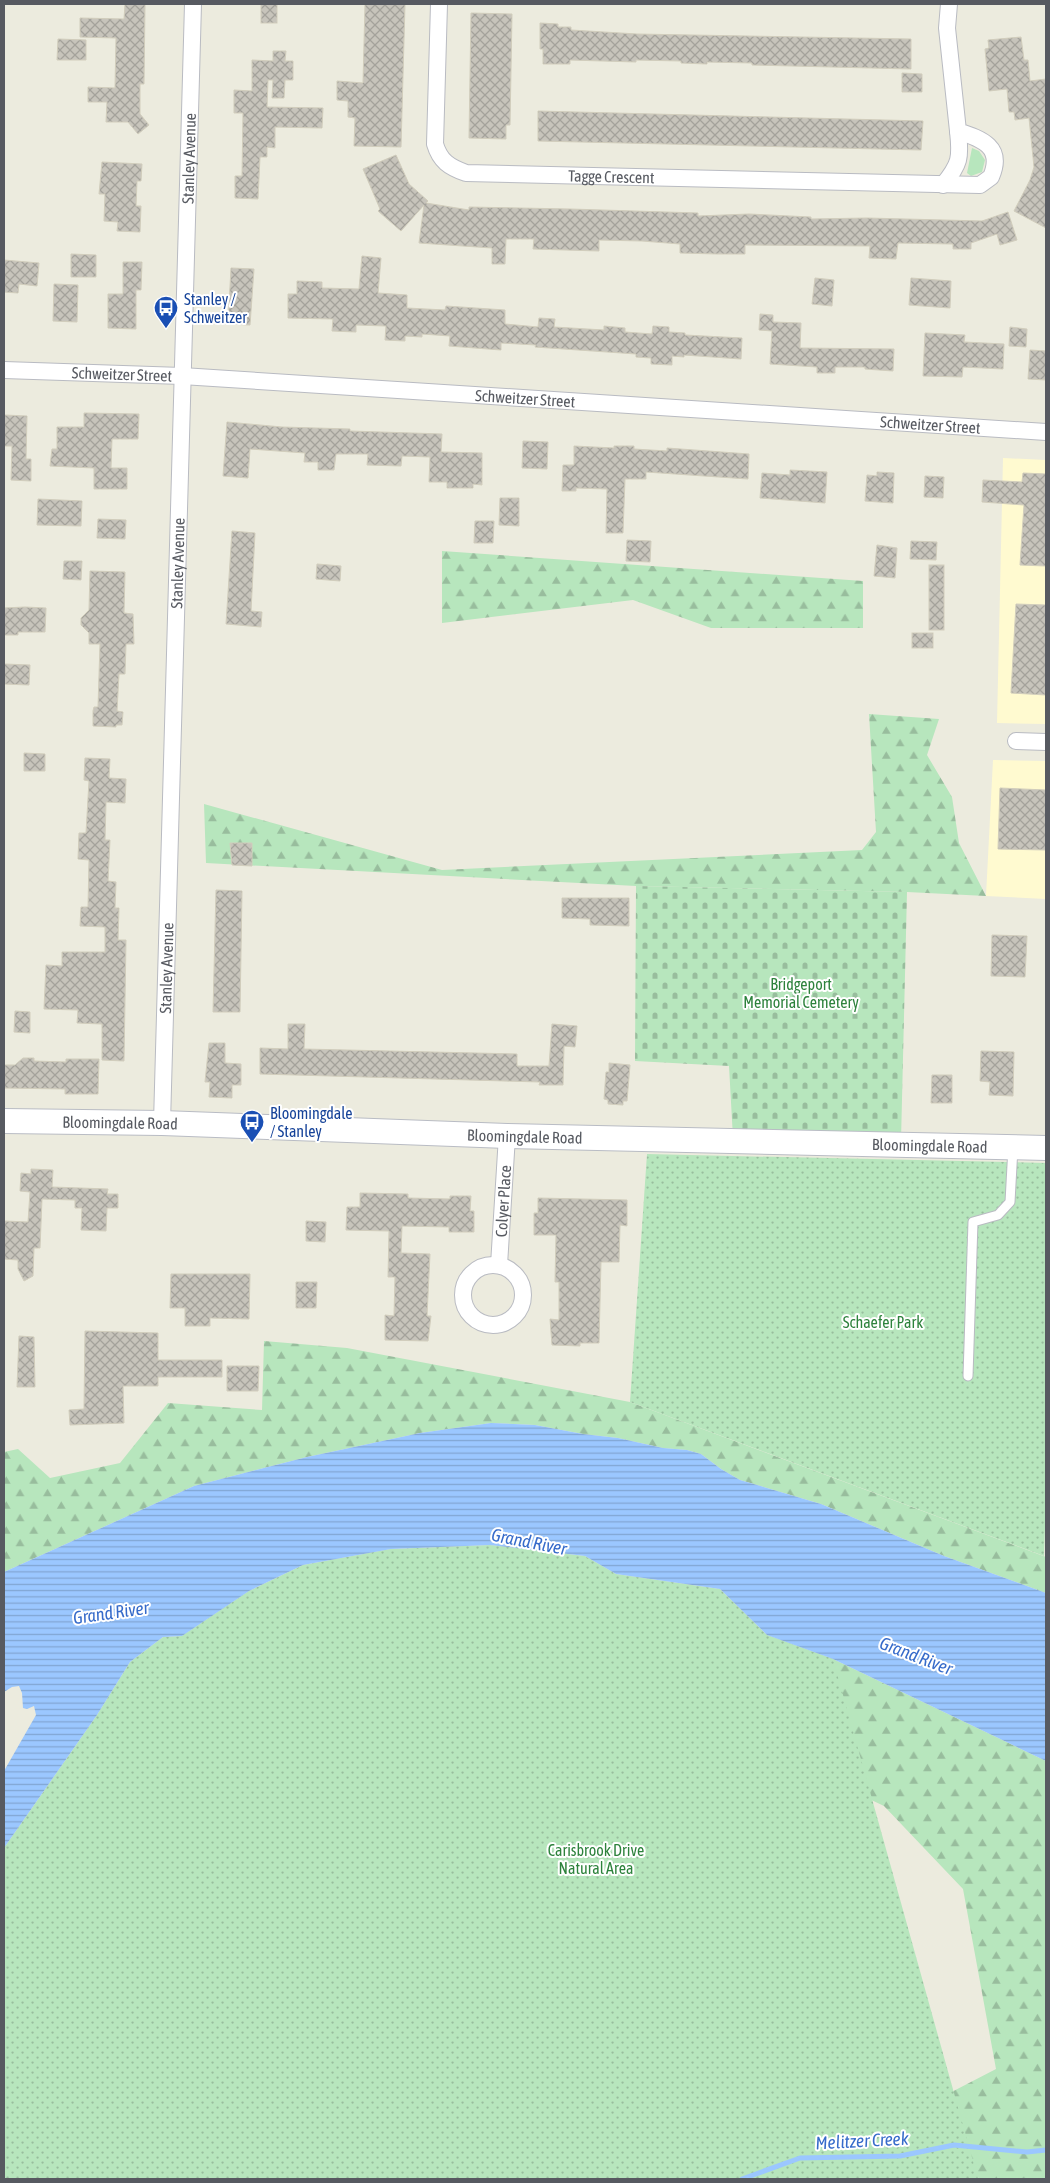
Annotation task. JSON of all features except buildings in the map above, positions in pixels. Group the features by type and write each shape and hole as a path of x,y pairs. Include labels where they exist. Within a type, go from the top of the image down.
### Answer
{"main road":[{"name":"Bloomingdale Road","path":"4,1121 162,1123 507,1136 1046,1148"}],"street":[{"name":"Stanley Avenue","path":"162,1123 193,4"},
{"name":"Tagge Crescent","path":"439,4 435,144 439,157 451,168 466,173 980,185 991,177 995,156 988,145 974,137 958,132"},
{"path":"943,185 959,163 960,156 947,28 949,4"},
{"name":"Schweitzer Street","path":"4,370 182,376 1046,432"},
{"path":"1016,741 1046,742"},
{"name":"Colyer Place","path":"499,1265 507,1136"}],"lane":[{"path":"968,1376 973,1222 998,1215 1010,1202 1013,1147"}],"shaded area":[{"path":"1003,458 1046,460 1046,724 997,723"},
{"path":"993,760 1046,761 1046,899 986,896"}],"green space":[{"path":"972,148 979,151 985,160 982,172 971,176 967,173"},
{"path":"442,551 863,581 863,628 711,628 633,600 442,623"},
{"path":"869,714 939,719 927,755 952,797 959,843 986,896 907,892 636,886 206,863 204,804 442,870 862,850 876,832"},
{"name":"Bridgeport Memorial Cemetery","path":"636,886 907,892 901,1141 733,1138 729,1066 635,1061"},
{"name":"Schaefer Park","path":"647,1154 1046,1163 1046,1499 1044,1556 630,1402"},
{"path":"264,1341 347,1348 630,1402 1046,1557 1046,1593 944,1556 821,1504 740,1480 701,1454 687,1450 663,1448 618,1438 535,1425 491,1423 420,1433 307,1457 194,1486 4,1572 4,1452 18,1449 50,1478 120,1463 168,1403 262,1410"},
{"name":"Carisbrook Drive Natural Area","path":"490,1545 585,1556 616,1574 720,1589 767,1635 833,1659 978,2179 4,2179 4,1848 97,1715 130,1662 163,1637 182,1636 249,1591 303,1565 390,1549"},
{"path":"249,1591 767,1635 833,1659 1046,1761 1046,2179 4,2179 4,1848 182,1636","holes":["609,1676 884,1806 963,1889 996,2069 882,2128"]}],"water":[{"name":"Grand River","path":"491,1423 535,1425 618,1438 663,1448 687,1450 701,1454 740,1480 821,1504 944,1556 1046,1593 1046,1761 833,1659 767,1635 720,1589 616,1574 585,1556 490,1545 391,1549 303,1565 249,1591 182,1636 163,1637 130,1662 97,1715 4,1848 4,1771 36,1715 34,1706 27,1709 23,1708 22,1693 19,1686 12,1687 4,1692 4,1572 194,1486 307,1457 420,1433"}],"waterway":[{"name":"Melitzer Creek","path":"742,2179 800,2158 900,2156 954,2145 1027,2152 1046,2150"}],"place":[{"name":"Stanley / Schweitzer","path":"166,329"},
{"name":"Bloomingdale / Stanley","path":"252,1143"}]}
